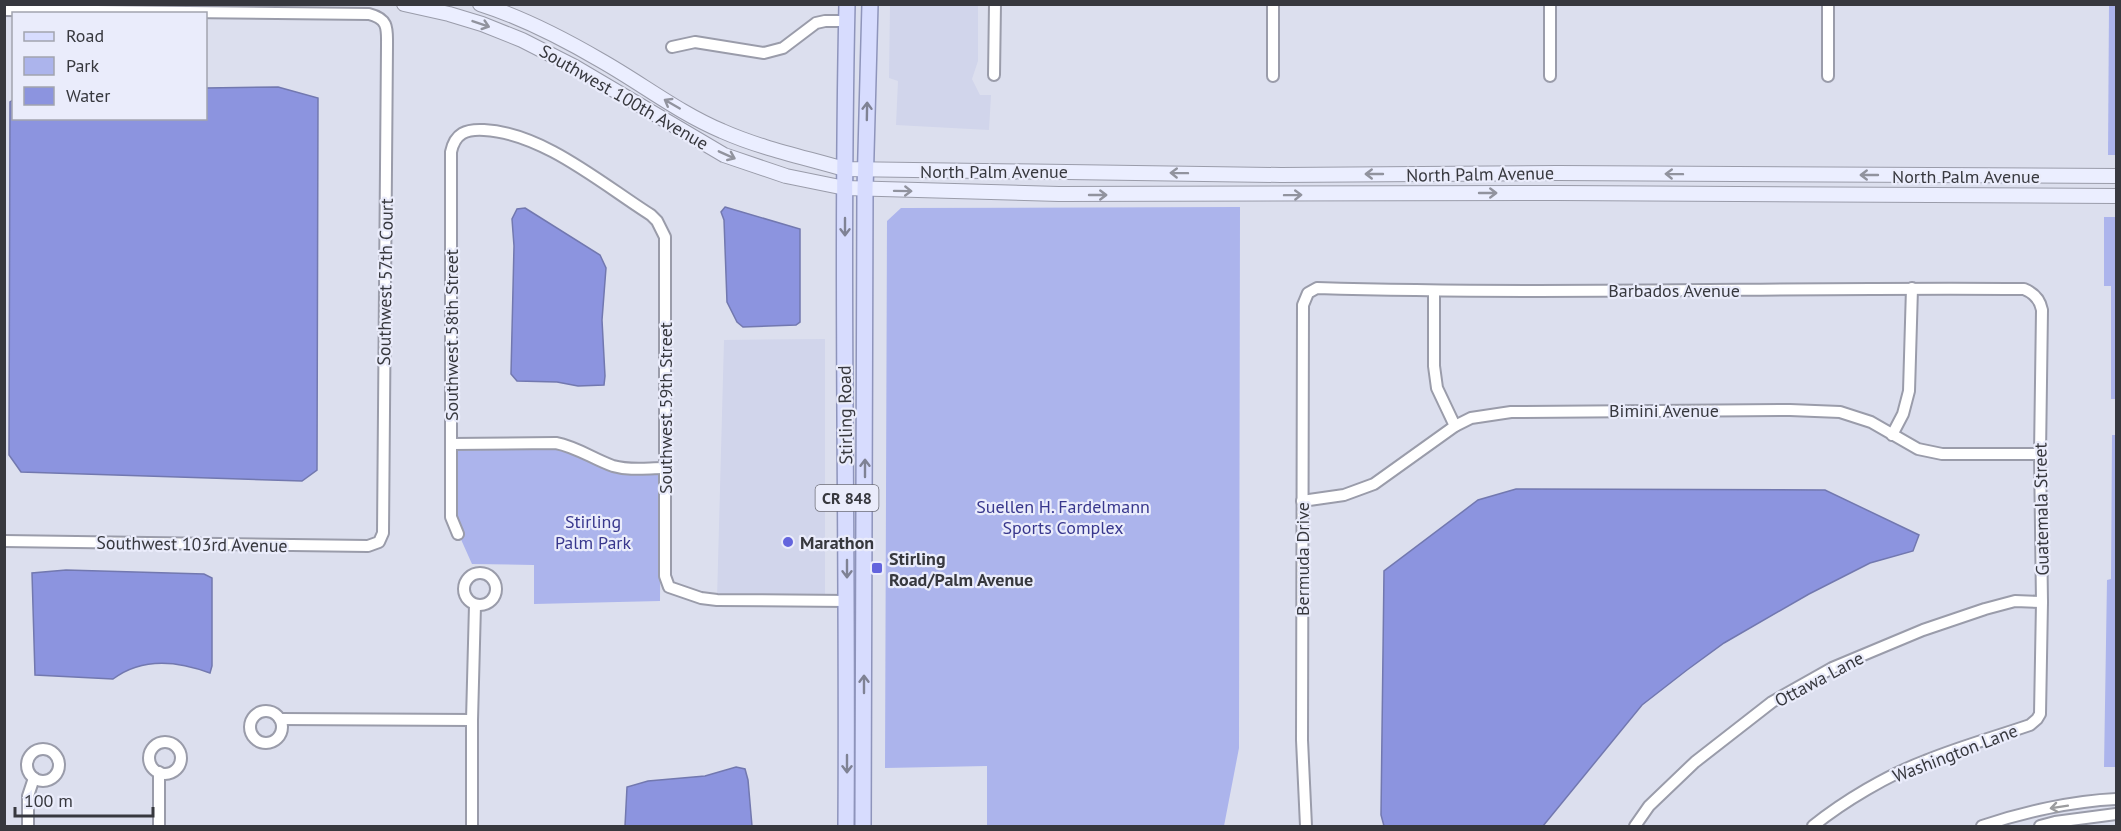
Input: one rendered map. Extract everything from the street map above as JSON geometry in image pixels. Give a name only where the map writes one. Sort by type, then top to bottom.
[{"type":"main road","name":"Southwest 100th Avenue","points":[[404,4],[460,17],[522,40],[575,67],[724,155],[786,176],[844,188]]},
{"type":"main road","name":"Southwest 100th Avenue","points":[[480,4],[516,18],[599,59],[722,132],[801,158],[844,169]]},
{"type":"main road","name":"Stirling Road","points":[[846,826],[848,601],[844,169],[847,4]]},
{"type":"main road","name":"Stirling Road","points":[[863,826],[865,190],[870,4]]},
{"type":"main road","name":"North Palm Avenue","points":[[844,169],[1281,175],[1557,173],[2116,177]]},
{"type":"main road","points":[[1457,174],[1457,193]]},
{"type":"main road","name":"North Palm Avenue","points":[[844,188],[1168,195],[1457,193],[2116,196]]},
{"type":"street","points":[[994,75],[995,4]]},
{"type":"street","points":[[1273,4],[1273,76]]},
{"type":"street","points":[[1550,4],[1551,76]]},
{"type":"street","points":[[1828,4],[1828,76]]},
{"type":"street","name":"Southwest 57th Court","points":[[4,10],[186,12]]},
{"type":"street","name":"Southwest 57th Court","points":[[207,12],[369,14],[379,16],[387,28],[382,533],[379,542]]},
{"type":"street","points":[[672,47],[695,42],[765,53],[783,48],[816,23],[846,21]]},
{"type":"street","name":"Southwest 58th Street","points":[[458,534],[451,517],[451,152],[457,136],[464,132],[483,130],[513,134],[530,140],[561,157],[651,215],[662,229]]},
{"type":"street","name":"Southwest 59th Street","points":[[662,229],[666,249],[665,576],[669,587],[701,598],[717,600],[848,601]]},
{"type":"street","name":"Barbados Avenue","points":[[1308,293],[1317,288],[1434,292],[1912,288],[2024,289],[2038,298]]},
{"type":"street","points":[[1892,435],[1903,414],[1909,391],[1912,288]]},
{"type":"street","points":[[1434,292],[1434,366],[1437,388],[1455,426]]},
{"type":"street","name":"Bermuda Drive","points":[[1306,826],[1302,740],[1302,501],[1303,305],[1308,293]]},
{"type":"street","name":"Guatemala Street","points":[[2037,720],[2041,708],[2043,602],[2040,454],[2042,310],[2038,298]]},
{"type":"street","name":"Bimini Avenue","points":[[1302,501],[1344,495],[1374,484],[1455,426],[1471,418],[1511,412],[1790,410],[1840,412],[1871,422],[1918,449],[1942,454],[2040,454]]},
{"type":"street","points":[[451,444],[556,443],[573,446],[613,466],[628,469],[664,468]]},
{"type":"street","name":"Southwest 103rd Avenue","points":[[4,542],[368,546],[379,542]]},
{"type":"street","name":"Ottawa Lane","points":[[1635,826],[1649,806],[1695,762],[1772,702],[1832,668],[1923,630],[1985,609],[2014,601],[2043,602]]},
{"type":"street","points":[[472,826],[475,605]]},
{"type":"street","points":[[280,718],[472,720]]},
{"type":"street","name":"Washington Lane","points":[[1813,826],[1892,775],[1926,760],[2030,725],[2037,720]]},
{"type":"street","points":[[159,772],[159,826]]},
{"type":"street","points":[[28,826],[28,796],[34,778]]},
{"type":"street","points":[[1982,826],[2007,822],[2053,808],[2116,799]]},
{"type":"street","points":[[2040,826],[2116,814]]},
{"type":"shaded area","points":[[890,5],[978,5],[978,61],[972,79],[980,95],[991,95],[989,130],[896,125],[898,81],[889,78]]},
{"type":"shaded area","points":[[825,339],[825,601],[717,600],[724,340]]},
{"type":"green space","points":[[2109,5],[2116,5],[2116,155],[2108,155]]},
{"type":"green space","name":"Suellen H. Fardelmann Sports Complex","points":[[1240,207],[1239,748],[1224,826],[987,826],[987,766],[885,768],[887,221],[901,208]]},
{"type":"green space","points":[[2104,217],[2116,217],[2116,399],[2111,399],[2111,286],[2104,286]]},
{"type":"green space","points":[[2112,435],[2116,435],[2116,767],[2104,767],[2107,580],[2111,579]]},
{"type":"green space","name":"Stirling Palm Park","points":[[451,444],[564,444],[613,466],[661,468],[660,601],[534,604],[534,565],[472,564],[451,517]]},
{"type":"water","points":[[278,87],[318,98],[317,470],[302,481],[21,472],[9,455],[10,102],[12,101],[12,120],[207,120],[207,88]]},
{"type":"water","points":[[725,207],[800,229],[800,322],[796,325],[743,327],[737,322],[727,302],[724,220],[721,212]]},
{"type":"water","points":[[525,208],[600,255],[606,268],[602,320],[604,385],[578,386],[557,382],[517,381],[511,374],[514,246],[512,219],[517,209]]},
{"type":"water","points":[[1516,489],[1825,490],[1919,535],[1913,551],[1870,563],[1809,594],[1724,643],[1687,670],[1642,705],[1543,826],[1384,826],[1381,815],[1384,571],[1478,500]]},
{"type":"water","points":[[66,570],[204,574],[212,578],[212,666],[210,673],[185,666],[160,663],[136,667],[113,679],[35,675],[32,573]]},
{"type":"water","points":[[736,767],[745,769],[748,780],[752,826],[625,826],[627,787],[648,781],[705,776]]},
{"type":"place","name":"Marathon","points":[[788,542]]},
{"type":"place","name":"Stirling Road/Palm Avenue","points":[[877,568]]}]
